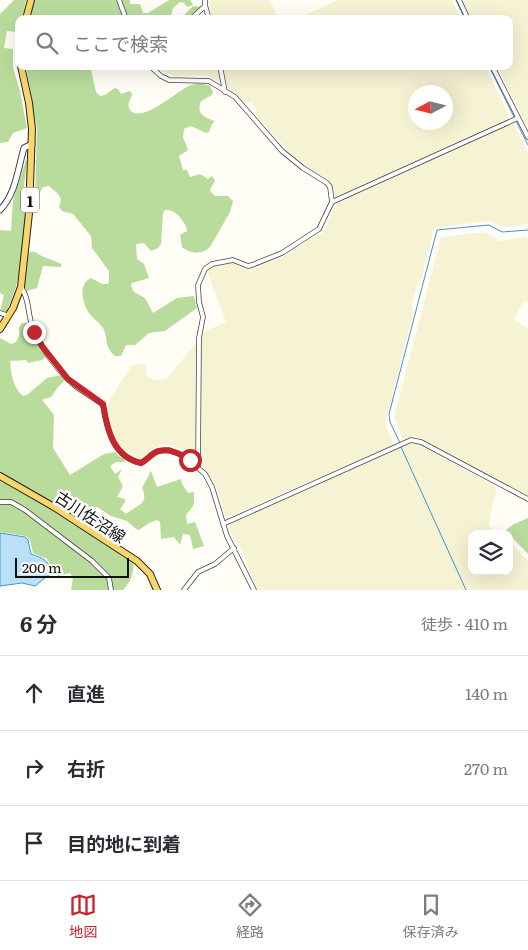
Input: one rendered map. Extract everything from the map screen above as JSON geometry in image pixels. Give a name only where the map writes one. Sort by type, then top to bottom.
[{"type":"main road","points":[[27,15],[31,0]]},
{"type":"main road","name":"1","points":[[0,329],[9,316],[21,287],[29,213],[32,144],[30,113],[22,70]]},
{"type":"main road","name":"古川佐沼線","points":[[0,476],[54,507],[137,562],[150,574],[156,590]]},
{"type":"street","points":[[119,0],[125,15]]},
{"type":"street","points":[[206,0],[205,6],[208,15]]},
{"type":"street","points":[[459,0],[466,15]]},
{"type":"street","points":[[195,15],[205,6]]},
{"type":"street","points":[[154,70],[169,80],[209,81],[238,99],[288,156],[308,172],[327,183],[331,190],[332,202],[319,229],[282,253],[248,266],[233,260],[212,264],[203,272],[198,285],[199,302],[203,317],[199,338],[198,467]]},
{"type":"street","points":[[221,70],[225,92]]},
{"type":"street","points":[[494,70],[516,118],[528,137]]},
{"type":"street","points":[[332,202],[516,118]]},
{"type":"street","points":[[0,210],[9,199],[24,148],[32,144]]},
{"type":"street","points":[[21,287],[28,300],[30,320],[37,338],[68,379],[103,404],[112,439],[118,451],[141,463],[158,451],[169,450],[184,456],[198,467],[210,482],[227,536],[254,590]]},
{"type":"street","points":[[0,313],[9,316]]},
{"type":"street","points":[[223,524],[411,440],[421,442],[528,499]]},
{"type":"street","points":[[0,502],[11,502],[25,510],[92,561],[109,578],[111,590]]},
{"type":"street","points":[[184,590],[198,572],[215,564],[234,548]]},
{"type":"shaded area","points":[[209,0],[270,0],[276,15],[211,15]]},
{"type":"shaded area","points":[[338,0],[452,0],[459,15],[305,15]]},
{"type":"shaded area","points":[[463,0],[528,0],[528,128],[499,70],[513,70],[513,15],[470,15]]},
{"type":"shaded area","points":[[162,70],[219,70],[222,83],[207,75],[175,76],[165,73]]},
{"type":"shaded area","points":[[224,70],[487,70],[510,118],[335,198],[333,185],[329,180],[308,168],[294,157],[254,113],[257,110],[252,102],[247,104],[236,93],[233,94],[228,89]]},
{"type":"shaded area","points":[[513,123],[528,153],[528,224],[504,227],[489,221],[434,228],[421,281],[418,281],[412,304],[413,314],[385,424],[394,445],[226,518],[216,485],[201,464],[201,337],[204,332],[226,322],[207,271],[209,268],[234,262],[245,269],[252,269],[287,255],[324,232],[335,205]]},
{"type":"shaded area","points":[[485,232],[500,241],[524,237],[528,239],[528,303],[524,301],[514,320],[528,328],[528,496],[416,436],[403,440],[394,417],[441,237]]},
{"type":"shaded area","points":[[196,343],[196,458],[183,449],[172,446],[161,445],[154,448],[143,458],[138,458],[120,448],[107,408],[108,402],[132,365],[146,364],[147,375],[153,379],[167,378]]},
{"type":"shaded area","points":[[416,443],[497,487],[489,523],[491,530],[468,530],[468,575],[513,575],[513,545],[528,561],[528,590],[257,590],[242,551],[228,525],[404,445]]},
{"type":"green space","points":[[14,0],[26,0],[23,15],[15,15],[15,32],[7,31],[4,48],[13,49],[13,68],[20,91],[27,128],[13,133],[8,142],[0,143],[0,14]]},
{"type":"green space","points":[[33,0],[116,0],[122,15],[29,15]]},
{"type":"green space","points":[[121,0],[130,0],[130,4],[140,4],[143,13],[148,13],[169,0],[190,0],[193,5],[187,7],[184,3],[180,2],[173,8],[171,15],[127,15]]},
{"type":"green space","points":[[193,6],[202,7],[193,15],[184,15]]},
{"type":"green space","points":[[27,70],[91,70],[96,92],[100,96],[115,88],[121,94],[129,91],[132,93],[129,108],[134,113],[148,111],[193,85],[210,86],[213,92],[212,95],[201,101],[200,112],[215,121],[209,132],[206,133],[191,126],[184,129],[183,137],[188,150],[179,156],[183,170],[187,170],[190,177],[200,174],[208,179],[212,176],[215,181],[210,189],[211,192],[215,196],[228,196],[233,201],[230,212],[210,247],[207,250],[196,253],[182,247],[180,235],[187,231],[187,228],[181,218],[172,211],[165,210],[163,213],[161,244],[158,248],[151,251],[144,243],[136,244],[137,259],[144,264],[149,278],[132,283],[131,286],[134,292],[145,298],[153,313],[177,298],[194,296],[197,308],[165,331],[149,333],[135,345],[126,345],[121,356],[115,356],[111,352],[103,328],[89,313],[83,300],[84,285],[91,278],[102,284],[109,282],[109,271],[92,248],[91,236],[73,214],[62,211],[59,207],[61,199],[49,186],[43,187],[35,201],[37,129]]},
{"type":"green space","points":[[26,160],[23,194],[26,212],[19,273],[6,313],[0,311],[4,295],[0,293],[0,230],[11,231],[13,200]]},
{"type":"green space","points":[[29,252],[35,252],[58,262],[61,264],[61,267],[43,266],[37,288],[27,291],[24,286]]},
{"type":"green space","points":[[22,323],[28,323],[34,337],[47,356],[42,360],[28,363],[26,360],[10,361],[13,380],[23,396],[27,395],[47,378],[61,375],[65,380],[51,397],[43,401],[54,415],[53,448],[70,475],[104,454],[115,452],[125,459],[124,462],[116,462],[110,466],[115,474],[122,469],[118,477],[123,486],[117,497],[125,499],[120,509],[126,514],[143,501],[144,494],[142,488],[151,471],[157,487],[181,479],[188,493],[194,492],[193,505],[186,515],[187,524],[195,522],[204,546],[193,549],[190,535],[183,534],[180,545],[174,537],[161,539],[160,522],[157,520],[139,530],[127,521],[111,516],[97,507],[92,507],[86,510],[77,525],[134,563],[132,574],[130,581],[123,590],[71,590],[73,578],[70,573],[58,576],[54,565],[50,564],[47,559],[33,553],[30,540],[26,536],[0,532],[0,338],[11,344],[16,342],[19,336],[19,327]]},
{"type":"green space","points":[[528,518],[528,554],[513,538],[513,530],[506,530]]},
{"type":"water","points":[[0,533],[25,537],[28,540],[31,554],[48,563],[50,574],[35,586],[22,583],[0,586]]},
{"type":"waterway","points":[[456,0],[463,15]]},
{"type":"waterway","points":[[491,70],[514,117]]},
{"type":"waterway","points":[[516,121],[528,145]]},
{"type":"waterway","points":[[400,443],[390,422],[389,414],[437,230],[489,225],[502,232],[528,230]]},
{"type":"waterway","points":[[401,447],[466,590]]},
{"type":"route","points":[[34,332],[42,346],[68,379],[75,386],[103,404],[112,439],[116,448],[121,453],[141,463],[161,450],[169,450],[190,460]]}]
